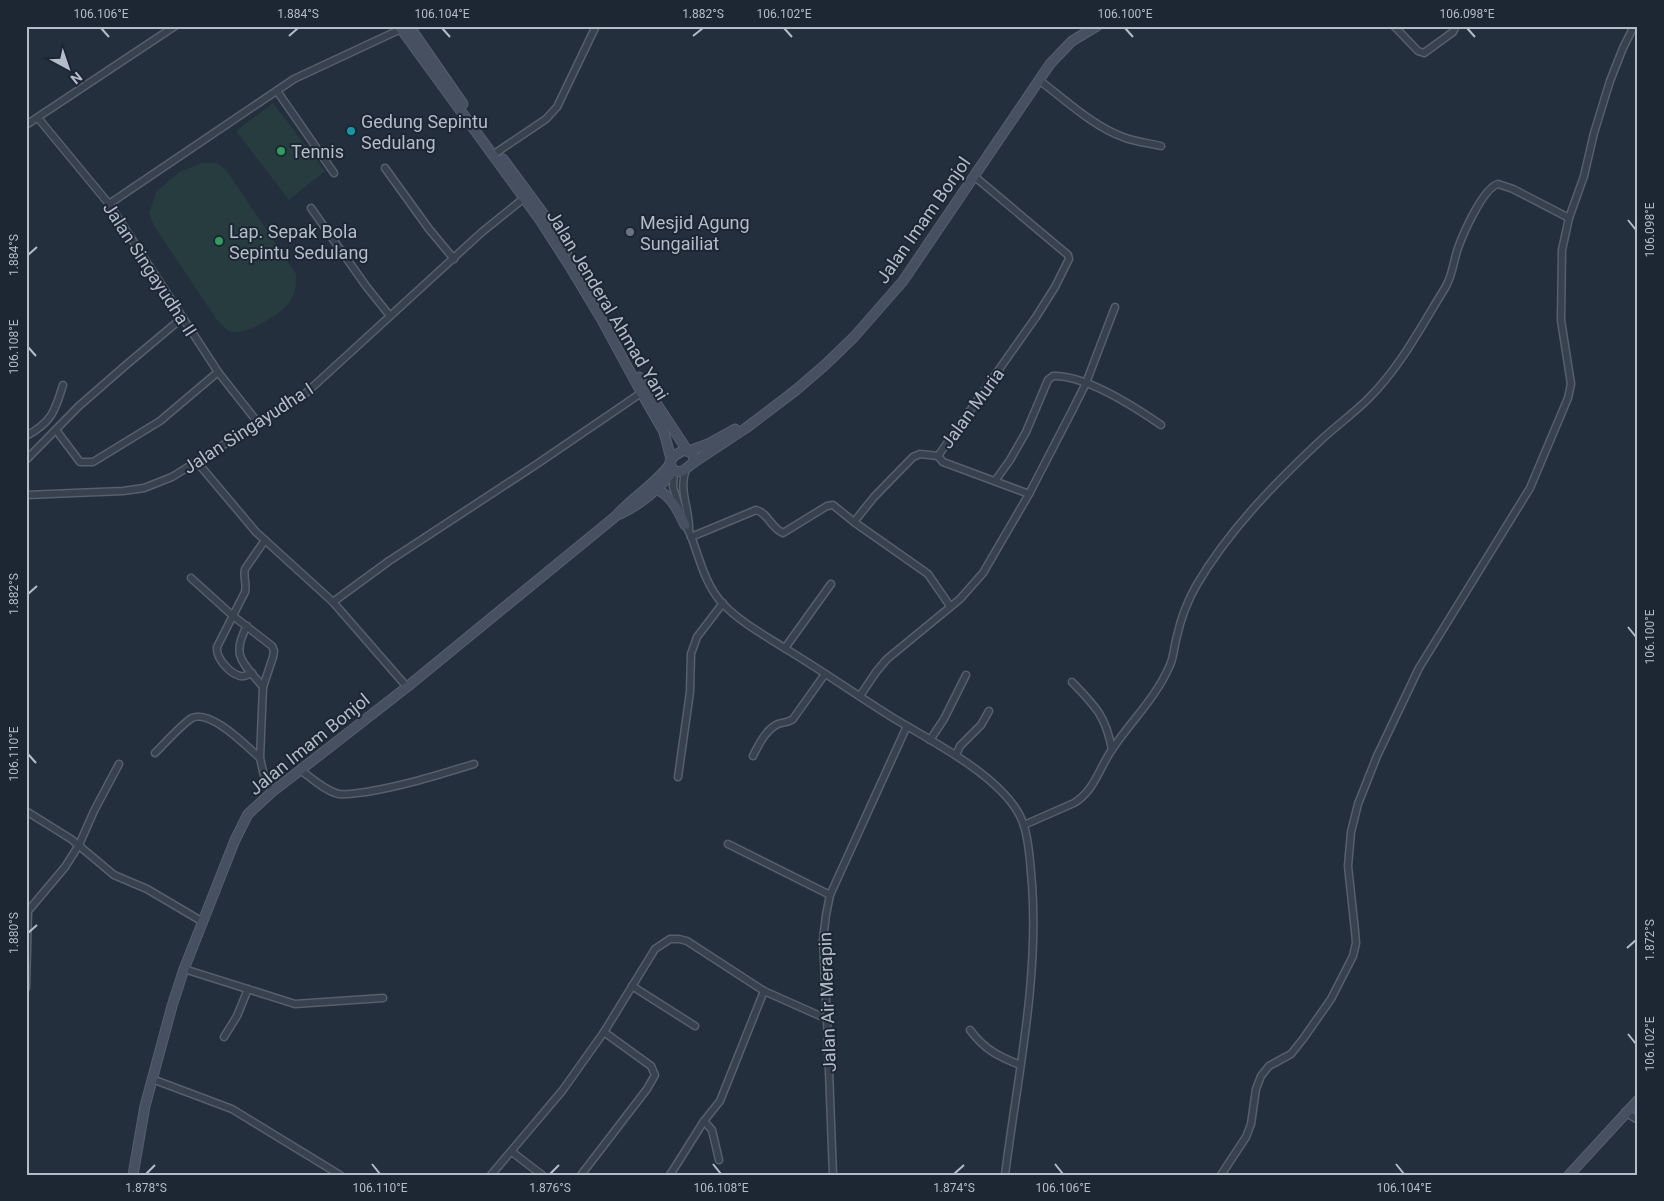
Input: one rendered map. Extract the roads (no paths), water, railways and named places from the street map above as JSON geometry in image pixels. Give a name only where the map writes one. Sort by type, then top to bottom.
[{"type":"main road","name":"Jalan Imam Bonjol","points":[[693,463],[758,419],[796,390],[854,337],[903,281],[1039,80],[1081,30],[1097,26]]},
{"type":"main road","name":"Jalan Jenderal Ahmad Yani","points":[[403,27],[441,74],[548,220],[608,319],[664,432],[672,466]]},
{"type":"main road","name":"Jalan Jenderal Ahmad Yani","points":[[403,27],[523,199],[540,220],[644,391],[688,450]]},
{"type":"main road","name":"Jalan Imam Bonjol","points":[[688,450],[708,444],[758,419]]},
{"type":"main road","points":[[688,450],[693,455],[693,463],[686,469],[678,472],[672,466],[681,451],[688,450]]},
{"type":"main road","name":"Jalan Imam Bonjol","points":[[616,516],[630,509],[656,489],[672,466]]},
{"type":"main road","name":"Jalan Imam Bonjol","points":[[132,1175],[152,1079],[184,969],[248,814],[272,792],[407,687],[616,516],[626,505],[672,466]]},
{"type":"main road","points":[[656,489],[670,498],[689,531]]},
{"type":"main road","points":[[1569,1175],[1638,1100]]},
{"type":"street","points":[[26,126],[175,26]]},
{"type":"street","points":[[497,152],[546,119],[557,106],[596,26]]},
{"type":"street","points":[[1394,26],[1418,52],[1424,53],[1453,32],[1456,26]]},
{"type":"street","points":[[1221,1175],[1246,1137],[1251,1124],[1256,1089],[1261,1076],[1269,1066],[1291,1054],[1303,1039],[1331,999],[1353,956],[1356,943],[1348,866],[1351,832],[1358,804],[1377,756],[1419,668],[1530,488],[1568,398],[1571,384],[1561,320],[1562,250],[1569,218],[1584,176],[1610,81],[1634,26]]},
{"type":"street","points":[[109,204],[294,79],[403,27]]},
{"type":"street","points":[[1039,80],[1086,116],[1114,133],[1132,140],[1161,146]]},
{"type":"street","points":[[277,91],[334,173]]},
{"type":"street","name":"Jalan Singayudha II","points":[[38,118],[109,204],[218,372],[259,424]]},
{"type":"street","points":[[385,168],[429,229],[454,259]]},
{"type":"street","name":"Jalan Muria","points":[[974,176],[1068,255],[1069,259],[1055,287],[1036,317],[938,456],[944,462],[1029,494]]},
{"type":"street","points":[[1024,824],[1074,803],[1086,795],[1112,750],[1164,677],[1174,652],[1176,637],[1187,603],[1205,572],[1228,540],[1274,486],[1369,398],[1392,372],[1420,332],[1453,274],[1459,245],[1466,229],[1489,190],[1495,185],[1502,185],[1569,218]]},
{"type":"street","name":"Jalan Singayudha I","points":[[26,496],[85,494],[144,488],[172,477],[306,393],[499,217],[523,199]]},
{"type":"street","points":[[311,208],[366,286],[390,316]]},
{"type":"street","points":[[860,696],[886,659],[926,628],[970,589],[983,574],[1029,494],[1086,383],[1115,307]]},
{"type":"street","points":[[26,460],[79,406],[182,318]]},
{"type":"street","points":[[56,430],[80,462],[93,462],[160,421],[218,372]]},
{"type":"street","points":[[995,481],[1026,432],[1048,380],[1055,375],[1086,383],[1125,402],[1161,425]]},
{"type":"street","points":[[26,436],[38,429],[53,415],[63,384]]},
{"type":"street","points":[[333,602],[389,561],[644,391]]},
{"type":"street","points":[[854,522],[874,497],[913,457],[920,454],[938,456]]},
{"type":"street","points":[[197,462],[264,540],[333,602],[407,687]]},
{"type":"street","points":[[672,466],[673,487],[706,578],[723,603],[744,622],[956,756],[982,775],[1011,802],[1024,824],[1030,857],[1034,919],[1030,992],[1005,1175]]},
{"type":"street","points":[[686,469],[682,479],[682,492],[690,523],[689,531]]},
{"type":"street","points":[[689,531],[756,510],[763,513],[777,530],[783,533],[827,506],[833,506],[928,574],[950,606]]},
{"type":"street","points":[[252,674],[240,676],[226,667],[218,656],[217,647],[245,592],[245,569],[264,540]]},
{"type":"street","points":[[191,578],[234,616],[270,643],[274,651],[262,687],[260,758],[264,776],[272,792]]},
{"type":"street","points":[[785,648],[830,584]]},
{"type":"street","points":[[678,777],[690,692],[691,654],[696,637],[723,603]]},
{"type":"street","points":[[247,626],[239,646],[239,655],[262,687]]},
{"type":"street","points":[[752,756],[774,726],[793,720],[826,674]]},
{"type":"street","points":[[930,740],[944,718],[966,675]]},
{"type":"street","points":[[1072,682],[1102,716],[1112,750]]},
{"type":"street","points":[[956,756],[960,746],[981,725],[989,711]]},
{"type":"street","points":[[156,753],[191,719],[200,717],[215,721],[260,758]]},
{"type":"street","name":"Jalan Air Merapin","points":[[833,1175],[823,940],[826,915],[830,895],[907,726]]},
{"type":"street","points":[[26,988],[28,911],[79,845],[94,811],[119,764]]},
{"type":"street","points":[[300,770],[334,792],[350,794],[380,790],[474,764]]},
{"type":"street","points":[[26,811],[48,823],[79,845],[114,875],[147,889],[203,922]]},
{"type":"street","points":[[728,844],[830,895]]},
{"type":"street","points":[[491,1175],[562,1091],[604,1032],[655,949],[670,939],[679,938],[698,947],[764,991],[827,1019]]},
{"type":"street","points":[[184,969],[295,1004],[383,998]]},
{"type":"street","points":[[632,986],[695,1026]]},
{"type":"street","points":[[224,1037],[237,1016],[248,989]]},
{"type":"street","points":[[670,1175],[704,1121],[720,1101],[764,991]]},
{"type":"street","points":[[970,1030],[985,1048],[1003,1058],[1020,1064]]},
{"type":"street","points":[[581,1175],[647,1089],[655,1075],[651,1066],[604,1032]]},
{"type":"street","points":[[152,1079],[232,1109],[340,1175]]},
{"type":"street","points":[[1626,1112],[1638,1120]]},
{"type":"street","points":[[704,1121],[712,1130],[719,1160]]},
{"type":"street","points":[[512,1152],[542,1175]]},
{"type":"place","name":"Gedung Sepintu Sedulang","points":[[351,131]]},
{"type":"place","name":"Tennis","points":[[281,151]]},
{"type":"place","name":"Mesjid Agung Sungailiat","points":[[630,232]]},
{"type":"place","name":"Lap. Sepak Bola Sepintu Sedulang","points":[[219,241]]}]
